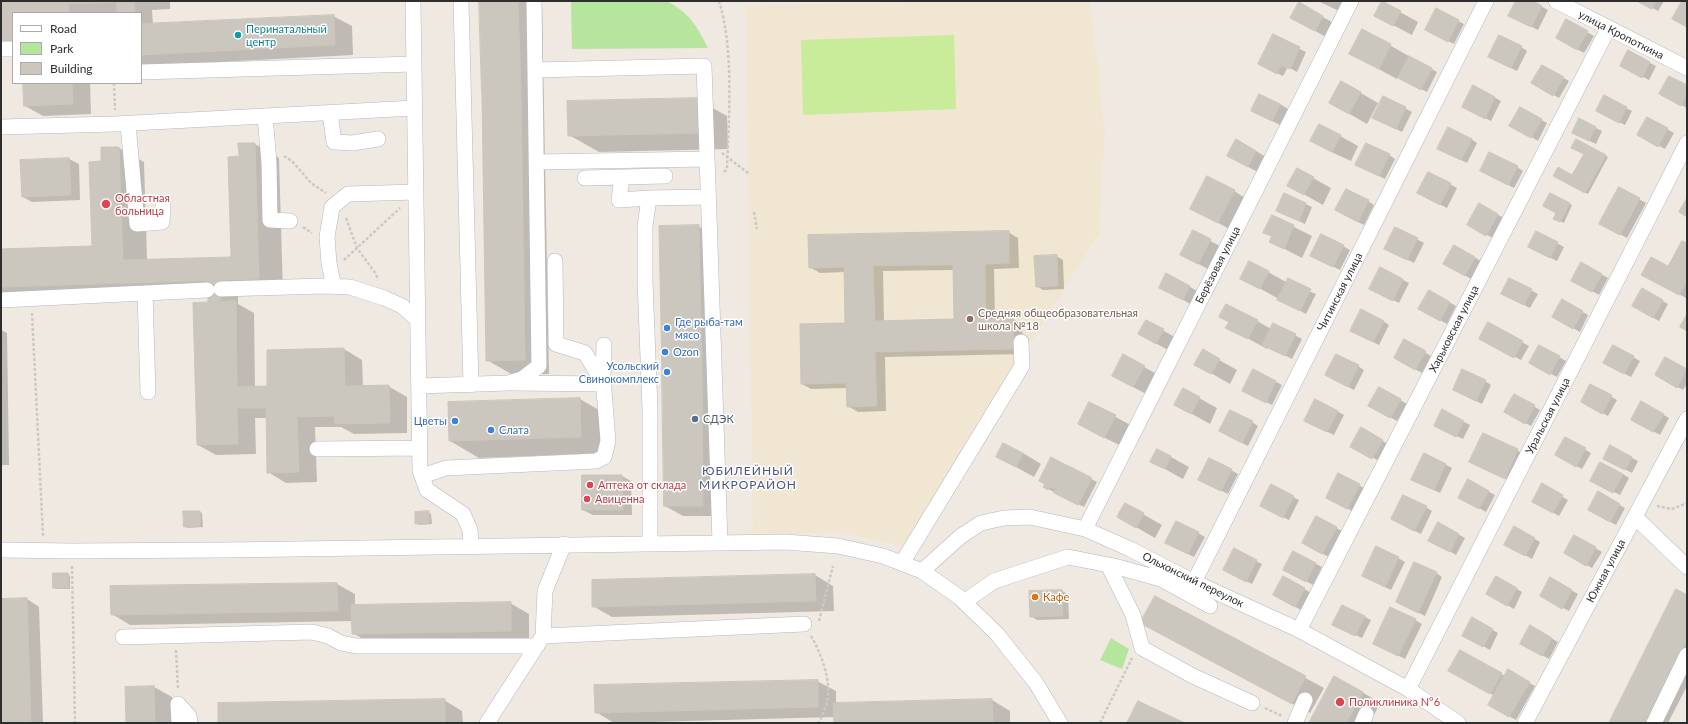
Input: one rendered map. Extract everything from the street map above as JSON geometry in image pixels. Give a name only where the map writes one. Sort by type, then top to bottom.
[{"type":"street","points":[[413,1],[420,471],[427,490],[463,514],[470,530],[471,546]]},
{"type":"street","points":[[461,1],[471,385]]},
{"type":"street","points":[[534,1],[539,366]]},
{"type":"street","name":"Берёзовая улица","points":[[1085,529],[1351,1]]},
{"type":"street","name":"Читинская улица","points":[[1194,582],[1486,1]]},
{"type":"street","name":"улица Кропоткина","points":[[1556,1],[1608,29],[1687,68]]},
{"type":"street","name":"Харьковская улица","points":[[1299,630],[1608,29]]},
{"type":"street","points":[[1,49],[12,49]]},
{"type":"street","points":[[142,72],[414,64]]},
{"type":"street","points":[[535,70],[704,66],[720,542]]},
{"type":"street","points":[[1,127],[122,124],[415,108]]},
{"type":"street","points":[[330,113],[334,142],[352,143],[378,139]]},
{"type":"street","points":[[265,116],[269,164],[270,220],[290,221]]},
{"type":"street","points":[[122,124],[137,224],[162,222],[163,205]]},
{"type":"street","name":"Уральская улица","points":[[1408,689],[1687,143]]},
{"type":"street","points":[[536,162],[707,159]]},
{"type":"street","points":[[585,178],[664,176]]},
{"type":"street","points":[[622,177],[619,200],[708,197]]},
{"type":"street","points":[[333,279],[327,237],[332,207],[348,194],[416,192]]},
{"type":"street","points":[[650,198],[645,234],[650,409],[650,543]]},
{"type":"street","points":[[508,383],[522,379],[539,366],[556,344],[555,262]]},
{"type":"street","points":[[1,300],[214,290],[333,279],[350,288],[384,298],[402,306],[417,318]]},
{"type":"street","points":[[145,293],[148,392]]},
{"type":"street","points":[[902,563],[1022,366],[1022,342]]},
{"type":"street","points":[[556,344],[584,353],[604,384]]},
{"type":"street","points":[[422,476],[446,468],[596,461],[604,457],[608,441],[604,384],[604,345]]},
{"type":"street","points":[[419,386],[508,383],[604,384]]},
{"type":"street","name":"Южная улица","points":[[1525,723],[1687,419]]},
{"type":"street","points":[[317,449],[420,448]]},
{"type":"street","name":"Ольхонский переулок","points":[[922,571],[961,536],[981,523],[1004,518],[1030,517],[1085,529],[1130,549],[1194,582],[1299,630],[1408,689],[1458,723]]},
{"type":"street","points":[[1635,517],[1687,567]]},
{"type":"street","points":[[1,550],[242,550],[720,542],[785,542],[838,546],[883,556],[922,571],[964,602],[997,634],[1036,683],[1060,723]]},
{"type":"street","points":[[487,723],[540,641],[545,591],[564,544]]},
{"type":"street","points":[[964,602],[994,581],[1068,557],[1108,565],[1161,579],[1210,606]]},
{"type":"street","points":[[1108,565],[1133,615],[1142,648],[1193,676],[1252,702]]},
{"type":"street","points":[[123,637],[312,632],[328,636],[341,643],[356,646],[540,641],[804,624]]},
{"type":"street","points":[[1654,723],[1687,655]]},
{"type":"street","points":[[1295,722],[1305,700]]},
{"type":"street","points":[[178,704],[179,723]]},
{"type":"street","points":[[178,704],[190,716],[190,723]]},
{"type":"path","points":[[708,197],[727,168],[728,68],[725,19],[719,1]]},
{"type":"path","points":[[114,84],[122,124]]},
{"type":"path","points":[[706,143],[727,156],[748,173]]},
{"type":"path","points":[[333,279],[416,192]]},
{"type":"path","points":[[754,212],[757,229]]},
{"type":"path","points":[[290,221],[318,236],[328,246]]},
{"type":"path","points":[[32,299],[43,550]]},
{"type":"path","points":[[1642,503],[1672,509],[1687,503]]},
{"type":"path","points":[[71,551],[75,723]]},
{"type":"path","points":[[820,723],[827,701],[826,676],[818,649],[804,624],[820,621],[833,566]]},
{"type":"path","points":[[175,636],[178,704]]},
{"type":"path","points":[[1100,723],[1140,641]]},
{"type":"path","points":[[1364,719],[1408,689]]},
{"type":"path","points":[[1252,702],[1295,722]]},
{"type":"shaded area","points":[[951,1],[1090,1],[1105,132],[1099,233],[905,547],[840,532],[753,535],[746,6]]},
{"type":"green space","points":[[571,1],[666,1],[681,10],[692,20],[708,48],[572,49]]},
{"type":"green space","points":[[954,35],[956,109],[803,115],[801,40]]},
{"type":"green space","points":[[1111,638],[1129,649],[1122,669],[1100,660]]},
{"type":"building","points":[[1,1],[134,1],[135,12],[117,12],[117,2],[68,4],[69,12],[12,12],[12,41],[1,41]]},
{"type":"building","points":[[479,1],[518,1],[521,91],[482,92]]},
{"type":"building","points":[[1382,1],[1401,11],[1393,26],[1374,16]]},
{"type":"building","points":[[1516,1],[1533,1],[1542,6],[1531,27],[1508,16]]},
{"type":"building","points":[[1637,1],[1656,1],[1652,9]]},
{"type":"building","points":[[1682,1],[1687,1],[1687,27],[1672,19]]},
{"type":"building","points":[[1299,2],[1323,16],[1315,31],[1290,18]]},
{"type":"building","points":[[1436,8],[1459,20],[1448,42],[1425,30]]},
{"type":"building","name":"Перинатальный центр","points":[[334,15],[335,45],[142,55],[142,24]]},
{"type":"building","points":[[1566,19],[1588,31],[1577,50],[1556,38]]},
{"type":"building","points":[[1362,29],[1391,44],[1379,69],[1349,54]]},
{"type":"building","points":[[1273,34],[1300,47],[1290,69],[1281,65],[1277,74],[1258,64]]},
{"type":"building","points":[[1499,35],[1522,46],[1511,68],[1488,57]]},
{"type":"building","points":[[1628,50],[1650,62],[1642,78],[1620,66]]},
{"type":"building","points":[[1409,56],[1432,68],[1421,90],[1398,78]]},
{"type":"building","points":[[1542,65],[1564,77],[1553,96],[1531,83]]},
{"type":"building","points":[[1669,76],[1687,85],[1687,94],[1681,106],[1659,94]]},
{"type":"building","points":[[1341,81],[1361,92],[1349,114],[1329,103]]},
{"type":"building","points":[[23,84],[72,84],[73,104],[24,106]]},
{"type":"building","points":[[1473,85],[1495,97],[1485,119],[1462,107]]},
{"type":"building","points":[[521,91],[523,227],[484,228],[482,92]]},
{"type":"building","points":[[1259,94],[1280,104],[1272,121],[1251,111]]},
{"type":"building","points":[[1604,95],[1627,107],[1619,123],[1596,111]]},
{"type":"building","points":[[1383,96],[1406,107],[1396,129],[1372,118]]},
{"type":"building","points":[[698,98],[698,133],[568,136],[567,101]]},
{"type":"building","points":[[1520,107],[1542,119],[1531,138],[1509,126]]},
{"type":"building","points":[[1647,117],[1668,128],[1658,147],[1637,135]]},
{"type":"building","points":[[1579,118],[1596,127],[1589,141],[1572,133]]},
{"type":"building","points":[[1319,124],[1341,135],[1332,152],[1310,141]]},
{"type":"building","points":[[1448,127],[1472,139],[1461,160],[1437,149]]},
{"type":"building","points":[[1236,139],[1256,151],[1248,167],[1227,156]]},
{"type":"building","points":[[1576,139],[1606,155],[1585,193],[1553,176],[1558,167],[1572,175],[1584,154],[1571,148]]},
{"type":"building","name":"Областная больница","points":[[238,143],[255,143],[259,279],[1,287],[1,249],[92,246],[89,162],[101,161],[101,147],[119,147],[123,260],[231,257],[228,157],[239,156]]},
{"type":"building","points":[[1366,143],[1390,154],[1379,176],[1355,165]]},
{"type":"building","points":[[1489,152],[1518,166],[1508,185],[1480,171]]},
{"type":"building","points":[[69,158],[71,195],[22,197],[20,160]]},
{"type":"building","points":[[1297,168],[1314,177],[1304,195],[1287,186]]},
{"type":"building","points":[[1428,172],[1451,183],[1440,205],[1417,193]]},
{"type":"building","points":[[1207,176],[1235,190],[1218,223],[1190,209]]},
{"type":"building","points":[[1619,187],[1640,198],[1630,217],[1609,205]]},
{"type":"building","points":[[1346,189],[1369,200],[1358,222],[1335,210]]},
{"type":"building","points":[[1284,193],[1306,203],[1299,221],[1276,211]]},
{"type":"building","points":[[1550,193],[1570,203],[1560,222],[1553,219],[1556,213],[1543,206]]},
{"type":"building","points":[[1687,198],[1687,217],[1679,212]]},
{"type":"building","points":[[1479,203],[1498,214],[1486,236],[1467,225]]},
{"type":"building","points":[[1609,205],[1630,217],[1620,235],[1599,224]]},
{"type":"building","points":[[1272,215],[1294,225],[1284,249],[1269,242],[1272,236],[1263,233]]},
{"type":"building","points":[[699,225],[702,375],[662,375],[659,226]]},
{"type":"building","points":[[523,227],[525,360],[486,361],[484,228]]},
{"type":"building","points":[[1395,227],[1418,238],[1407,260],[1384,249]]},
{"type":"building","points":[[1193,230],[1211,239],[1198,264],[1180,255]]},
{"type":"building","name":"Средняя общеобразовательная школа №18","points":[[1009,231],[1009,263],[985,264],[986,319],[1013,318],[1014,349],[875,352],[877,406],[847,407],[846,383],[801,384],[800,324],[845,323],[844,267],[809,268],[808,235]],"holes":[[[953,265],[954,319],[875,321],[873,266]]]},
{"type":"building","points":[[1536,231],[1558,242],[1550,258],[1528,247]]},
{"type":"building","points":[[1321,234],[1344,245],[1333,267],[1310,256]]},
{"type":"building","points":[[1682,241],[1687,243],[1687,281],[1679,295],[1641,275],[1651,257],[1668,266]]},
{"type":"building","points":[[1454,245],[1475,257],[1465,276],[1443,264]]},
{"type":"building","points":[[1057,255],[1058,286],[1036,287],[1034,256]]},
{"type":"building","points":[[1249,261],[1269,271],[1260,289],[1240,279]]},
{"type":"building","points":[[1581,262],[1602,274],[1592,292],[1571,281]]},
{"type":"building","points":[[1380,267],[1403,279],[1393,301],[1369,289]]},
{"type":"building","points":[[1166,273],[1190,286],[1183,300],[1159,288]]},
{"type":"building","points":[[1288,278],[1311,289],[1300,311],[1277,300]]},
{"type":"building","points":[[1509,278],[1532,289],[1524,305],[1501,294]]},
{"type":"building","points":[[220,281],[221,301],[208,302],[207,282]]},
{"type":"building","points":[[1642,288],[1663,300],[1653,318],[1632,306]]},
{"type":"building","points":[[1429,290],[1450,302],[1440,321],[1418,309]]},
{"type":"building","points":[[1562,299],[1583,311],[1573,329],[1552,317]]},
{"type":"building","points":[[236,301],[237,387],[267,386],[267,350],[344,348],[345,386],[389,385],[390,423],[335,424],[334,416],[297,417],[299,472],[267,473],[266,408],[237,408],[238,444],[197,445],[193,303]]},
{"type":"building","points":[[1226,304],[1258,320],[1248,339],[1225,328],[1229,322],[1219,317]]},
{"type":"building","points":[[1361,309],[1384,321],[1373,342],[1350,331]]},
{"type":"building","points":[[1687,314],[1687,331],[1680,327]]},
{"type":"building","points":[[1146,320],[1164,329],[1156,344],[1138,334]]},
{"type":"building","points":[[1488,322],[1523,341],[1514,358],[1479,339]]},
{"type":"building","points":[[1273,323],[1296,334],[1285,356],[1262,345]]},
{"type":"building","points":[[1404,339],[1426,351],[1415,370],[1394,358]]},
{"type":"building","points":[[1539,345],[1560,356],[1550,375],[1529,363]]},
{"type":"building","points":[[1613,345],[1634,356],[1624,374],[1603,363]]},
{"type":"building","points":[[1203,349],[1220,359],[1211,374],[1194,365]]},
{"type":"building","points":[[1123,354],[1145,366],[1133,387],[1112,376]]},
{"type":"building","points":[[1336,354],[1359,365],[1348,387],[1325,375]]},
{"type":"building","points":[[1665,357],[1687,369],[1677,388],[1655,375]]},
{"type":"building","points":[[1253,369],[1276,381],[1266,403],[1242,391]]},
{"type":"building","points":[[1462,369],[1486,380],[1476,401],[1453,390]]},
{"type":"building","points":[[662,375],[702,375],[703,506],[664,506]]},
{"type":"building","points":[[1590,384],[1612,395],[1602,414],[1581,402]]},
{"type":"building","points":[[1379,387],[1401,399],[1390,418],[1368,406]]},
{"type":"building","points":[[1183,388],[1200,397],[1191,414],[1174,405]]},
{"type":"building","points":[[1514,394],[1535,405],[1525,424],[1504,412]]},
{"type":"building","points":[[580,398],[581,437],[449,441],[448,402]]},
{"type":"building","points":[[1315,399],[1338,411],[1327,432],[1304,421]]},
{"type":"building","points":[[1641,401],[1664,414],[1653,432],[1631,420]]},
{"type":"building","points":[[1089,402],[1116,415],[1104,438],[1078,424]]},
{"type":"building","points":[[1442,409],[1464,421],[1456,437],[1434,426]]},
{"type":"building","points":[[1230,410],[1253,421],[1242,443],[1219,431]]},
{"type":"building","points":[[1361,427],[1383,440],[1372,459],[1350,447]]},
{"type":"building","points":[[1483,433],[1518,449],[1505,479],[1469,462]]},
{"type":"building","points":[[1565,437],[1586,448],[1576,467],[1555,455]]},
{"type":"building","points":[[1003,443],[1023,453],[1016,467],[996,457]]},
{"type":"building","points":[[1610,445],[1632,457],[1625,470],[1603,459]]},
{"type":"building","points":[[1157,449],[1171,456],[1165,469],[1150,462]]},
{"type":"building","points":[[1424,453],[1446,464],[1434,490],[1411,480]]},
{"type":"building","points":[[1051,457],[1068,466],[1056,489],[1050,487],[1048,490],[1043,487],[1045,484],[1039,481]]},
{"type":"building","points":[[1209,458],[1232,469],[1221,491],[1198,480]]},
{"type":"building","points":[[1600,462],[1623,474],[1613,493],[1590,481]]},
{"type":"building","points":[[1069,466],[1092,478],[1078,505],[1054,493]]},
{"type":"building","points":[[1338,473],[1360,484],[1347,509],[1326,498]]},
{"type":"building","points":[[582,475],[622,475],[623,510],[582,510]]},
{"type":"building","points":[[1468,479],[1489,491],[1479,509],[1458,498]]},
{"type":"building","points":[[1542,483],[1563,495],[1553,513],[1532,502]]},
{"type":"building","points":[[1271,484],[1294,496],[1283,518],[1260,506]]},
{"type":"building","points":[[1598,491],[1620,504],[1610,522],[1588,510]]},
{"type":"building","points":[[1403,495],[1427,506],[1414,531],[1391,519]]},
{"type":"building","points":[[1125,503],[1144,513],[1136,528],[1117,517]]},
{"type":"building","points":[[183,511],[200,511],[200,526],[184,527]]},
{"type":"building","points":[[429,511],[429,523],[415,524],[415,512]]},
{"type":"building","points":[[1316,516],[1337,527],[1322,554],[1302,543]]},
{"type":"building","points":[[1176,521],[1199,532],[1188,554],[1165,543]]},
{"type":"building","points":[[1438,522],[1459,534],[1450,552],[1428,541]]},
{"type":"building","points":[[1514,526],[1535,538],[1525,556],[1504,545]]},
{"type":"building","points":[[1574,535],[1596,547],[1586,566],[1564,553]]},
{"type":"building","points":[[1376,546],[1399,557],[1385,587],[1362,576]]},
{"type":"building","points":[[1234,548],[1257,560],[1246,582],[1223,570]]},
{"type":"building","points":[[1293,551],[1316,563],[1306,582],[1283,570]]},
{"type":"building","points":[[1414,562],[1437,572],[1418,613],[1396,602]]},
{"type":"building","points":[[53,573],[68,573],[68,588],[53,588]]},
{"type":"building","points":[[815,574],[816,601],[592,607],[592,580]]},
{"type":"building","points":[[1283,576],[1305,588],[1295,607],[1273,595]]},
{"type":"building","points":[[1496,576],[1517,588],[1507,606],[1486,594]]},
{"type":"building","points":[[1550,577],[1572,590],[1562,609],[1540,596]]},
{"type":"building","points":[[337,583],[338,611],[111,615],[110,586]]},
{"type":"building","points":[[1676,589],[1687,595],[1687,640],[1645,723],[1609,723]]},
{"type":"building","points":[[1062,590],[1063,616],[1030,617],[1029,591]]},
{"type":"building","points":[[1155,596],[1306,676],[1292,704],[1140,623]]},
{"type":"building","points":[[27,598],[31,723],[1,723],[1,599]]},
{"type":"building","points":[[511,602],[511,631],[352,634],[351,605]]},
{"type":"building","points":[[1342,605],[1365,616],[1355,636],[1332,625]]},
{"type":"building","points":[[1390,607],[1416,619],[1398,656],[1373,644]]},
{"type":"building","points":[[1472,617],[1493,629],[1483,647],[1462,636]]},
{"type":"building","points":[[1530,625],[1552,638],[1542,656],[1520,644]]},
{"type":"building","points":[[1460,650],[1502,673],[1490,694],[1448,671]]},
{"type":"building","points":[[1508,669],[1530,682],[1509,717],[1488,705]]},
{"type":"building","points":[[1334,676],[1363,692],[1346,723],[1309,723]]},
{"type":"building","points":[[818,680],[818,707],[595,713],[594,685]]},
{"type":"building","points":[[154,686],[155,723],[126,723],[125,687]]},
{"type":"building","points":[[445,699],[445,723],[218,723],[218,703]]},
{"type":"building","points":[[992,699],[993,723],[834,723],[833,703]]},
{"type":"building","points":[[1138,701],[1185,723],[1127,723]]},
{"type":"place","name":"Перинатальный центр","points":[[238,35]]},
{"type":"place","name":"Областная больница","points":[[106,204]]},
{"type":"place","name":"Средняя общеобразовательная школа №18","points":[[970,319]]},
{"type":"place","name":"Где рыба-там мясо","points":[[667,328]]},
{"type":"place","name":"Ozon","points":[[665,352]]},
{"type":"place","name":"Усольский Свинокомплекс","points":[[667,372]]},
{"type":"place","name":"СДЭК","points":[[695,419]]},
{"type":"place","name":"Цветы","points":[[455,421]]},
{"type":"place","name":"Слата","points":[[491,430]]},
{"type":"place","name":"Аптека от склада","points":[[590,485]]},
{"type":"place","name":"Авиценна","points":[[587,499]]},
{"type":"place","name":"Кафе","points":[[1035,597]]},
{"type":"place","name":"Поликлиника N°6","points":[[1340,702]]},
{"type":"district","name":"ЮБИЛЕЙНЫЙ МИКРОРАЙОН","points":[[748,478]]}]
